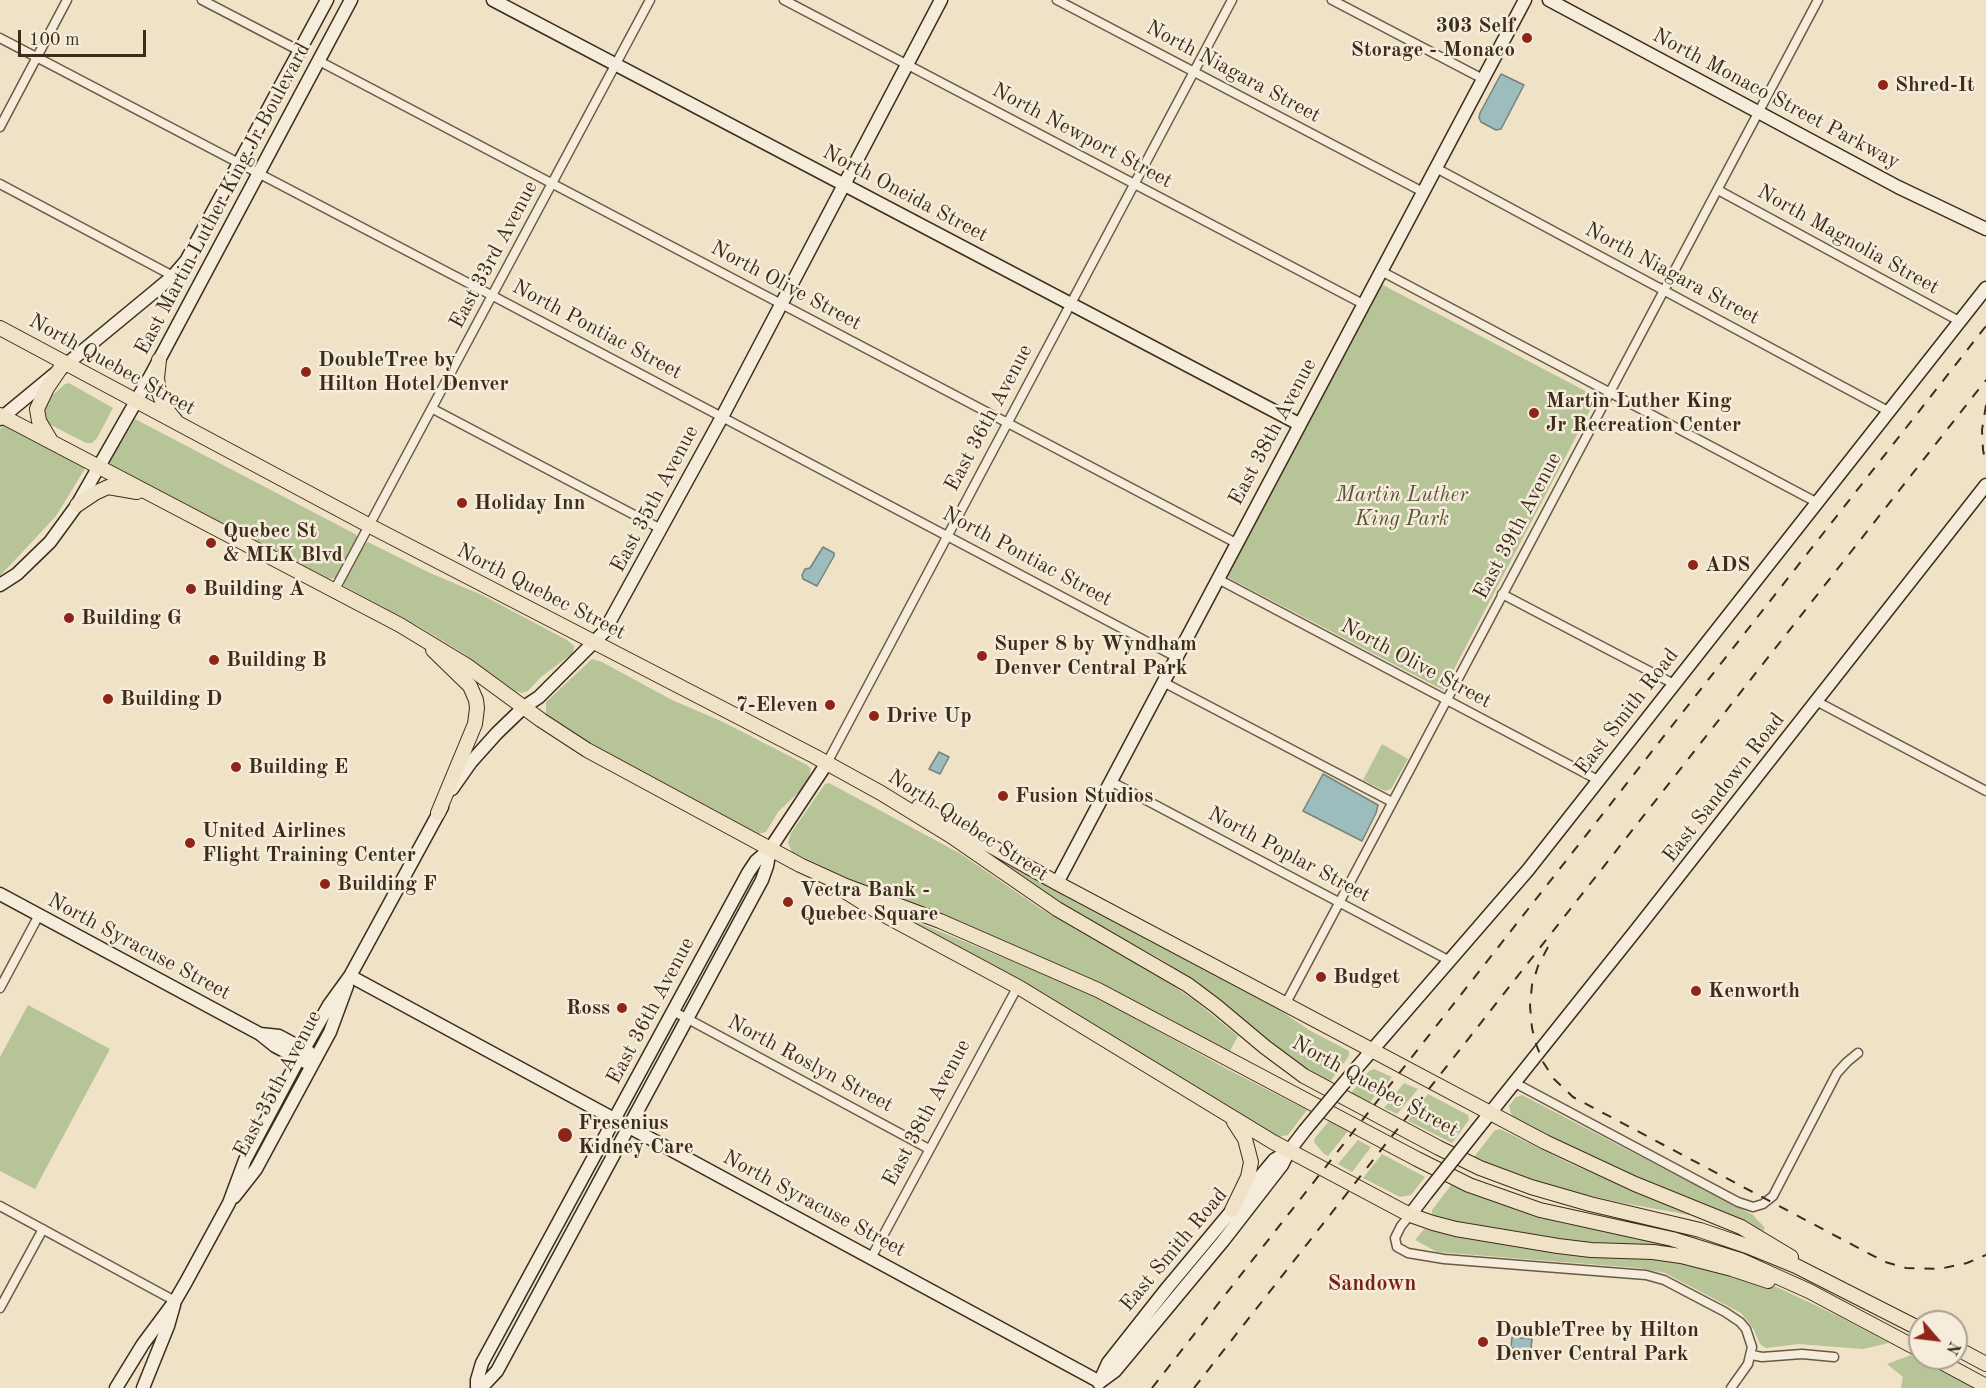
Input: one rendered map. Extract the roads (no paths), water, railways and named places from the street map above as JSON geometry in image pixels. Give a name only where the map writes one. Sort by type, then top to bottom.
[{"type":"main road","name":"North Quebec Street","points":[[0,328],[64,365],[881,793],[963,845],[1050,905],[1188,985],[1304,1076],[1439,1148],[1480,1168],[1531,1187],[1730,1239],[1787,1262],[1908,1322]]},
{"type":"main road","points":[[159,360],[157,378],[159,393],[164,406],[179,425]]},
{"type":"main road","points":[[52,442],[39,421],[37,409],[47,388],[64,365]]},
{"type":"main road","name":"North Quebec Street","points":[[1,417],[99,466],[419,636],[466,665],[603,760],[800,865],[846,886],[940,921],[1107,995],[1469,1185],[1544,1211],[1672,1239],[1732,1258],[1795,1284],[1908,1344]]},
{"type":"main road","points":[[77,505],[108,487],[156,496]]},
{"type":"main road","points":[[419,636],[470,686],[477,708],[475,724],[438,813]]},
{"type":"main road","points":[[881,793],[900,797],[917,805],[1285,1005],[1600,1169],[1748,1230],[1833,1285]]},
{"type":"main road","points":[[800,865],[875,910],[1017,986],[1289,1151],[1410,1215],[1448,1228],[1558,1246],[1592,1250],[1653,1252],[1692,1258],[1771,1282],[1875,1326]]},
{"type":"main road","points":[[1227,1114],[1245,1139],[1251,1162],[1248,1177],[1232,1210]]},
{"type":"main road","points":[[1968,1354],[1986,1364]]},
{"type":"main road","points":[[1956,1370],[1986,1386]]},
{"type":"street","points":[[0,127],[67,0]]},
{"type":"street","points":[[202,0],[300,51]]},
{"type":"street","name":"East Martin Luther King Jr Boulevard","points":[[1,417],[173,276],[191,254],[327,0]]},
{"type":"street","name":"East Martin Luther King Jr Boulevard","points":[[0,585],[17,574],[44,548],[64,525],[77,505],[159,360],[351,0]]},
{"type":"street","name":"North Oneida Street","points":[[493,0],[1299,424]]},
{"type":"street","name":"East 33rd Avenue","points":[[334,591],[651,0]]},
{"type":"street","name":"North Newport Street","points":[[784,0],[1363,304]]},
{"type":"street","name":"East 35th Avenue","points":[[116,1388],[158,1322],[175,1301],[229,1203],[245,1161],[302,1054],[329,1005],[350,976],[455,785],[471,762],[497,733],[524,707],[539,697],[604,633],[722,417],[941,0]]},
{"type":"street","name":"North Niagara Street","points":[[1057,0],[1423,192]]},
{"type":"street","name":"East 36th Avenue","points":[[479,1388],[479,1371],[482,1363],[673,1011],[748,873],[756,861],[770,849],[826,763],[1233,0]]},
{"type":"street","points":[[1332,0],[1480,77]]},
{"type":"street","name":"East 38th Avenue","points":[[1057,883],[1436,168],[1480,77],[1525,0]]},
{"type":"street","name":"North Monaco Street Parkway","points":[[1549,0],[1898,187],[1986,229]]},
{"type":"street","name":"East 39th Avenue","points":[[1285,1005],[1818,0]]},
{"type":"street","name":"North Pontiac Street","points":[[0,38],[1176,657]]},
{"type":"street","name":"North Olive Street","points":[[319,61],[1236,543]]},
{"type":"street","name":"North Niagara Street","points":[[1436,168],[1890,412]]},
{"type":"street","points":[[0,184],[173,276]]},
{"type":"street","name":"North Magnolia Street","points":[[1718,190],[1961,322]]},
{"type":"street","points":[[1381,271],[1816,502]]},
{"type":"street","name":"East Smith Road","points":[[1099,1385],[1115,1371],[1222,1241],[1282,1166],[1289,1151],[1305,1130],[1371,1050],[1517,884],[1986,288]]},
{"type":"street","points":[[433,409],[661,529]]},
{"type":"street","name":"East Sandown Road","points":[[1410,1215],[1986,485]]},
{"type":"street","name":"North Olive Street","points":[[1218,579],[1599,780]]},
{"type":"street","points":[[1502,594],[1674,684]]},
{"type":"street","points":[[1163,682],[1392,802]]},
{"type":"street","points":[[1816,701],[1986,791]]},
{"type":"street","name":"North Poplar Street","points":[[1110,781],[1450,961]]},
{"type":"street","name":"East 36th Avenue","points":[[479,1388],[496,1371],[762,880],[770,849]]},
{"type":"street","name":"North Syracuse Street","points":[[0,894],[261,1034],[279,1036],[314,1061]]},
{"type":"street","points":[[0,988],[39,915]]},
{"type":"street","name":"East 35th Avenue","points":[[229,1203],[256,1169],[314,1061],[337,1016],[350,976]]},
{"type":"street","name":"North Syracuse Street","points":[[350,976],[871,1257],[1099,1385]]},
{"type":"street","name":"East 38th Avenue","points":[[871,1257],[1017,986]]},
{"type":"street","name":"North Roslyn Street","points":[[673,1011],[929,1149]]},
{"type":"street","points":[[1515,1083],[1728,1197],[1753,1207],[1763,1204],[1773,1196],[1837,1073],[1858,1053]]},
{"type":"street","name":"East Smith Road","points":[[1099,1385],[1108,1363],[1140,1320],[1274,1160],[1289,1151]]},
{"type":"street","points":[[0,1206],[175,1301]]},
{"type":"street","points":[[1410,1215],[1395,1238],[1397,1247],[1402,1251],[1444,1259],[1650,1276],[1672,1284],[1725,1312],[1740,1322],[1750,1338],[1752,1355],[1731,1388]]},
{"type":"street","points":[[0,1308],[42,1229]]},
{"type":"street","name":"East 35th Avenue","points":[[143,1388],[168,1326],[175,1301]]},
{"type":"street","points":[[1752,1355],[1768,1357],[1802,1354],[1834,1357]]},
{"type":"water","points":[[1501,74],[1524,85],[1501,129],[1496,130],[1481,122],[1479,118]]},
{"type":"water","points":[[823,547],[834,553],[834,556],[817,586],[803,579],[802,575],[805,569],[810,568]]},
{"type":"water","points":[[939,752],[949,757],[940,774],[929,769]]},
{"type":"water","points":[[1323,774],[1378,805],[1362,841],[1303,811]]},
{"type":"water","points":[[1512,1337],[1532,1339],[1531,1350],[1511,1348]]},
{"type":"railway","points":[[1152,1388],[1986,326]]},
{"type":"railway","points":[[1194,1388],[1986,380]]},
{"type":"railway","points":[[1986,405],[1982,430],[1986,464]]},
{"type":"railway","points":[[1548,947],[1538,966],[1532,985],[1530,1006],[1532,1028],[1543,1062],[1554,1079],[1573,1097],[1885,1262],[1906,1268],[1939,1269],[1967,1263],[1986,1255]]},
{"type":"place","name":"303 Self Storage - Monaco","points":[[1527,38]]},
{"type":"place","name":"Shred-It","points":[[1883,85]]},
{"type":"place","name":"DoubleTree by Hilton Hotel Denver","points":[[306,372]]},
{"type":"place","name":"Martin Luther King Jr Recreation Center","points":[[1534,413]]},
{"type":"place","name":"Holiday Inn","points":[[462,503]]},
{"type":"place","name":"Quebec St & MLK Blvd","points":[[211,543]]},
{"type":"place","name":"ADS","points":[[1693,565]]},
{"type":"place","name":"Building A","points":[[191,589]]},
{"type":"place","name":"Building G","points":[[69,618]]},
{"type":"place","name":"Super 8 by Wyndham Denver Central Park","points":[[982,656]]},
{"type":"place","name":"Building B","points":[[214,660]]},
{"type":"place","name":"Building D","points":[[108,699]]},
{"type":"place","name":"7-Eleven","points":[[830,705]]},
{"type":"place","name":"Drive Up","points":[[874,716]]},
{"type":"place","name":"Building E","points":[[236,767]]},
{"type":"place","name":"Fusion Studios","points":[[1003,796]]},
{"type":"place","name":"United Airlines Flight Training Center","points":[[190,843]]},
{"type":"place","name":"Building F","points":[[325,884]]},
{"type":"place","name":"Vectra Bank - Quebec Square","points":[[788,902]]},
{"type":"place","name":"Budget","points":[[1321,977]]},
{"type":"place","name":"Kenworth","points":[[1696,991]]},
{"type":"place","name":"Ross","points":[[622,1008]]},
{"type":"place","name":"Fresenius Kidney Care","points":[[565,1135]]},
{"type":"place","name":"DoubleTree by Hilton Denver Central Park","points":[[1483,1342]]},
{"type":"district","name":"Sandown","points":[[1372,1284]]},
{"type":"park label","name":"Martin Luther King Park","points":[[1402,507]]}]
